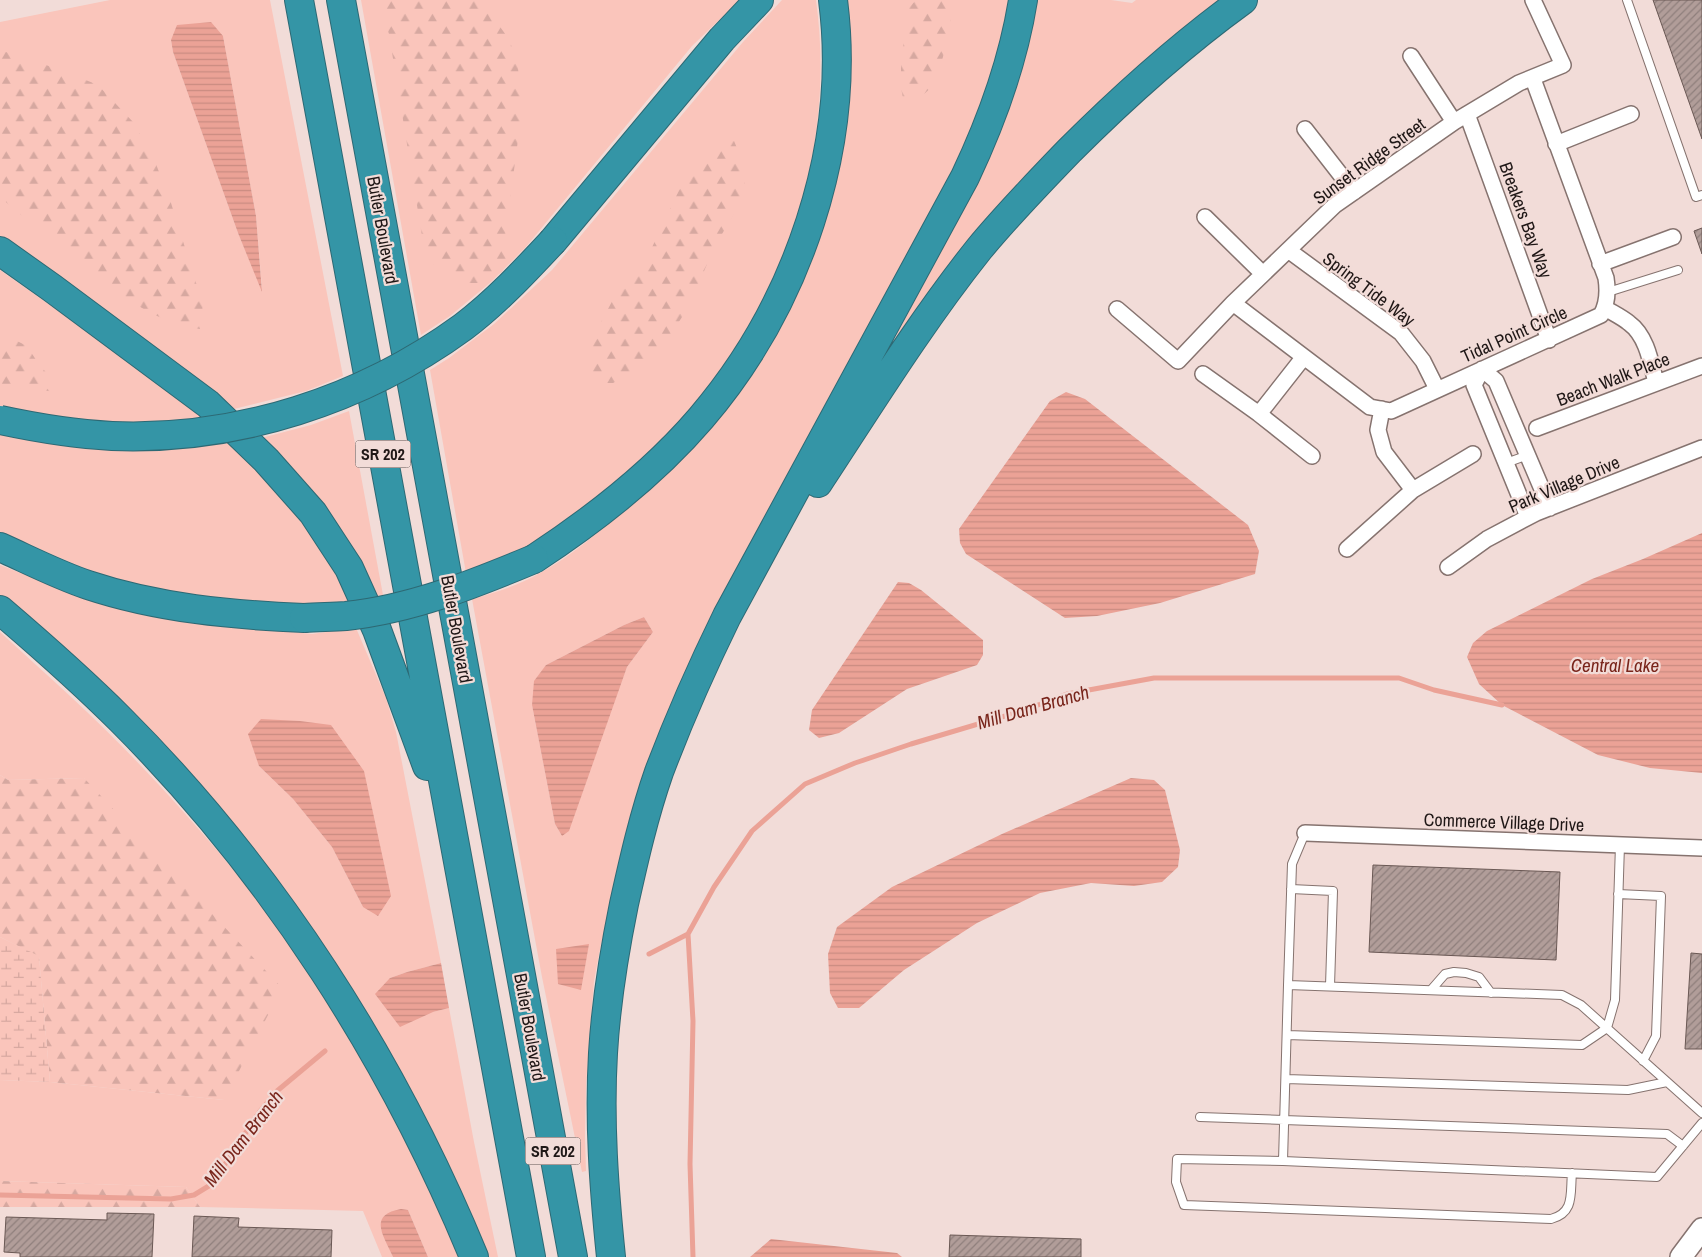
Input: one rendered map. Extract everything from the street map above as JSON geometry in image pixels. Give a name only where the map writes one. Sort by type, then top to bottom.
[{"type":"highway","name":"SR 202","points":[[299,0],[531,1257]]},
{"type":"highway","name":"Butler Boulevard","points":[[340,0],[573,1257]]},
{"type":"highway","points":[[0,420],[81,433],[138,436],[218,430],[290,413],[320,403],[379,378],[439,344],[488,306],[553,241],[722,39],[759,0]]},
{"type":"highway","points":[[0,547],[88,585],[155,602],[224,613],[304,618],[347,616],[416,602],[444,594],[534,559],[582,527],[651,470],[701,419],[721,394],[762,332],[789,278],[805,239],[824,175],[834,105],[836,34],[833,0]]},
{"type":"highway","points":[[610,1257],[603,1168],[603,1053],[609,995],[618,938],[642,827],[659,773],[702,666],[727,616],[965,177],[983,138],[1006,76],[1023,0]]},
{"type":"highway","points":[[727,616],[945,293],[980,248],[1018,204],[1106,114],[1206,27],[1243,0]]},
{"type":"highway","points":[[0,251],[208,404],[266,460],[313,513],[348,568],[377,630],[456,852]]},
{"type":"highway","points":[[0,610],[87,687],[154,755],[214,823],[296,930],[345,1004],[395,1091],[442,1183],[474,1257]]},
{"type":"main road","points":[[1681,1257],[1702,1229]]},
{"type":"street","name":"Sunset Ridge Street","points":[[1116,309],[1178,361],[1233,303],[1335,205],[1461,118],[1518,83],[1563,66],[1533,0]]},
{"type":"street","name":"Breakers Bay Way","points":[[1411,56],[1461,118],[1549,340]]},
{"type":"street","points":[[1533,78],[1606,278],[1608,292],[1605,308],[1630,323],[1639,332],[1647,348],[1656,383]]},
{"type":"street","points":[[1556,144],[1631,114]]},
{"type":"street","points":[[1305,129],[1354,192]]},
{"type":"street","points":[[1205,217],[1263,274]]},
{"type":"street","points":[[1600,264],[1672,237]]},
{"type":"street","name":"Spring Tide Way","points":[[1288,250],[1401,334],[1423,362],[1437,390]]},
{"type":"street","points":[[1233,303],[1370,407],[1382,409],[1378,430],[1384,452],[1413,490]]},
{"type":"street","name":"Tidal Point Circle","points":[[1382,409],[1391,411],[1549,340],[1601,315],[1605,308]]},
{"type":"street","points":[[1259,414],[1303,358]]},
{"type":"street","name":"Beach Walk Place","points":[[1537,428],[1702,366]]},
{"type":"street","points":[[1528,518],[1474,385],[1482,369],[1496,381],[1550,508]]},
{"type":"street","points":[[1203,374],[1259,414],[1312,456]]},
{"type":"street","name":"Park Village Drive","points":[[1448,567],[1487,539],[1528,518],[1702,448]]},
{"type":"street","points":[[1347,549],[1413,490],[1473,454]]},
{"type":"street","name":"Commerce Village Drive","points":[[1305,833],[1702,848]]},
{"type":"lane","points":[[1627,0],[1696,197],[1702,195]]},
{"type":"lane","points":[[1608,292],[1678,270]]},
{"type":"lane","points":[[1506,463],[1528,455]]},
{"type":"lane","points":[[1283,1161],[1292,864],[1305,833]]},
{"type":"lane","points":[[1287,1035],[1582,1045],[1606,1028],[1614,1000],[1620,845]]},
{"type":"lane","points":[[1291,889],[1333,891],[1330,986]]},
{"type":"lane","points":[[1618,894],[1661,896],[1656,1036],[1643,1061]]},
{"type":"lane","points":[[1432,990],[1445,974],[1466,972],[1479,977],[1491,993]]},
{"type":"lane","points":[[1288,985],[1562,996],[1581,1005],[1702,1113]]},
{"type":"lane","points":[[1286,1079],[1628,1090],[1667,1082]]},
{"type":"lane","points":[[1200,1117],[1667,1134],[1683,1146]]},
{"type":"lane","points":[[1572,1173],[1570,1204],[1560,1217],[1551,1219],[1184,1205],[1176,1182],[1177,1159],[1283,1161],[1572,1173],[1657,1177],[1702,1123]]},
{"type":"green space","points":[[110,0],[270,0],[343,376],[306,391],[226,411],[0,244],[0,22]],"holes":[[[223,36],[256,216],[262,289],[238,233],[173,52],[171,40]]]},
{"type":"green space","points":[[361,0],[740,0],[692,46],[525,248],[491,282],[450,316],[421,335]]},
{"type":"green space","points":[[378,0],[489,0],[484,5],[506,35],[516,55],[523,102],[505,238],[506,263],[502,272],[482,283],[462,283],[433,264],[423,242],[389,34]]},
{"type":"green space","points":[[782,0],[816,0],[820,57],[818,113],[810,168],[796,222],[776,275],[751,325],[721,373],[686,417],[668,437],[638,464],[586,507],[540,540],[510,557],[466,573],[430,370],[494,324],[552,270],[743,42]]},
{"type":"green space","points":[[842,0],[1009,0],[993,75],[963,151],[626,850],[601,944],[594,981],[586,1084],[586,1171],[582,1172],[542,977],[472,599],[507,588],[532,577],[581,546],[620,513],[737,394],[761,362],[790,308],[814,252],[826,213]],"holes":[[[644,617],[653,632],[627,667],[562,836],[555,824],[532,705],[546,665],[624,625]]]},
{"type":"green space","points":[[916,0],[944,0],[952,7],[952,15],[935,81],[922,95],[904,103],[901,88],[901,66],[907,10]]},
{"type":"green space","points":[[1034,0],[1111,0],[1132,3],[1136,0],[1234,0],[1210,17],[879,369],[988,160],[1020,76]]},
{"type":"green space","points":[[0,50],[61,70],[98,85],[133,122],[154,159],[171,203],[203,305],[200,329],[178,324],[157,316],[126,298],[0,197]]},
{"type":"green space","points":[[734,141],[740,155],[745,180],[742,200],[715,246],[687,310],[660,349],[642,368],[613,383],[593,383],[590,354],[601,322],[616,294],[647,258],[679,190],[698,167],[723,143]]},
{"type":"green space","points":[[0,270],[178,395],[244,447],[305,521],[352,600],[311,606],[197,598],[133,586],[93,572],[0,532]]},
{"type":"green space","points":[[0,337],[13,339],[27,346],[38,363],[56,384],[54,392],[37,389],[0,388]]},
{"type":"green space","points":[[349,411],[383,595],[370,597],[261,438],[311,425]]},
{"type":"green space","points":[[0,565],[90,600],[144,615],[192,622],[312,634],[356,628],[386,698],[396,732],[441,963],[390,978],[433,1012],[449,1008],[498,1257],[478,1257],[336,976],[0,600]],"holes":[[[259,766],[364,771],[363,907],[332,847],[293,799]]]},
{"type":"green space","points":[[0,632],[91,715],[126,750],[228,863],[287,939],[328,999],[370,1071],[408,1144],[460,1257],[428,1257],[408,1210],[381,1229],[393,1257],[382,1257],[363,1211],[200,1207],[186,1187],[0,1181],[0,1080],[50,1082],[224,1100],[84,778],[8,780],[0,775]]},
{"type":"green space","points":[[0,775],[8,780],[84,778],[282,988],[224,1100],[50,1082],[39,957],[0,937]]},
{"type":"green space","points":[[0,937],[39,956],[50,1082],[0,1080]]},
{"type":"green space","points":[[0,1181],[186,1187],[200,1207],[0,1207]]},
{"type":"water","points":[[211,22],[223,36],[256,216],[262,292],[238,233],[173,52],[171,40],[177,25]]},
{"type":"water","points":[[1066,392],[1085,399],[1248,525],[1259,551],[1255,574],[1160,603],[1097,616],[1065,618],[966,554],[960,543],[959,529],[1050,401]]},
{"type":"water","name":"Central Lake","points":[[1702,533],[1702,773],[1650,768],[1598,755],[1502,705],[1479,684],[1467,657],[1473,643],[1487,631],[1592,579]]},
{"type":"water","points":[[898,582],[909,583],[921,590],[983,640],[983,655],[977,665],[907,689],[839,733],[819,738],[809,730],[812,710]]},
{"type":"water","points":[[644,617],[653,632],[627,667],[569,831],[562,836],[555,824],[532,705],[534,681],[546,665],[624,625]]},
{"type":"water","points":[[261,719],[331,725],[364,771],[391,896],[378,916],[363,907],[332,847],[293,799],[259,766],[248,734]]},
{"type":"water","points":[[1131,778],[1154,780],[1165,790],[1180,850],[1178,867],[1162,882],[1134,886],[1091,883],[1040,893],[977,923],[904,970],[859,1008],[838,1008],[830,993],[828,954],[837,927],[892,887],[1002,834]]},
{"type":"water","points":[[589,944],[581,990],[558,984],[556,949]]},
{"type":"water","points":[[441,963],[449,1008],[433,1012],[400,1027],[375,994],[390,978]]},
{"type":"water","points":[[401,1209],[408,1210],[428,1257],[393,1257],[383,1234],[381,1221],[384,1216]]},
{"type":"water","points":[[771,1239],[897,1253],[902,1257],[750,1257]]},
{"type":"building","points":[[1653,0],[1702,0],[1702,139]]},
{"type":"building","points":[[1702,228],[1702,254],[1694,231]]},
{"type":"building","points":[[1373,865],[1560,872],[1556,960],[1369,952]]},
{"type":"building","points":[[1691,953],[1702,954],[1702,1049],[1685,1049]]},
{"type":"building","points":[[107,1213],[154,1214],[152,1257],[20,1257],[20,1253],[4,1252],[6,1217],[107,1220]]},
{"type":"building","points":[[194,1216],[239,1218],[238,1227],[332,1230],[331,1257],[192,1257]]},
{"type":"building","points":[[950,1235],[1081,1239],[1081,1257],[949,1257]]},
{"type":"waterway","name":"Mill Dam Branch","points":[[649,954],[688,934],[714,887],[752,831],[805,784],[855,763],[1025,710],[1067,694],[1154,678],[1399,678],[1434,690],[1502,705]]},
{"type":"waterway","points":[[688,934],[693,1021],[690,1164],[693,1257]]},
{"type":"waterway","name":"Mill Dam Branch","points":[[0,1195],[171,1199],[194,1195],[212,1184],[260,1111],[277,1091],[325,1051]]}]
